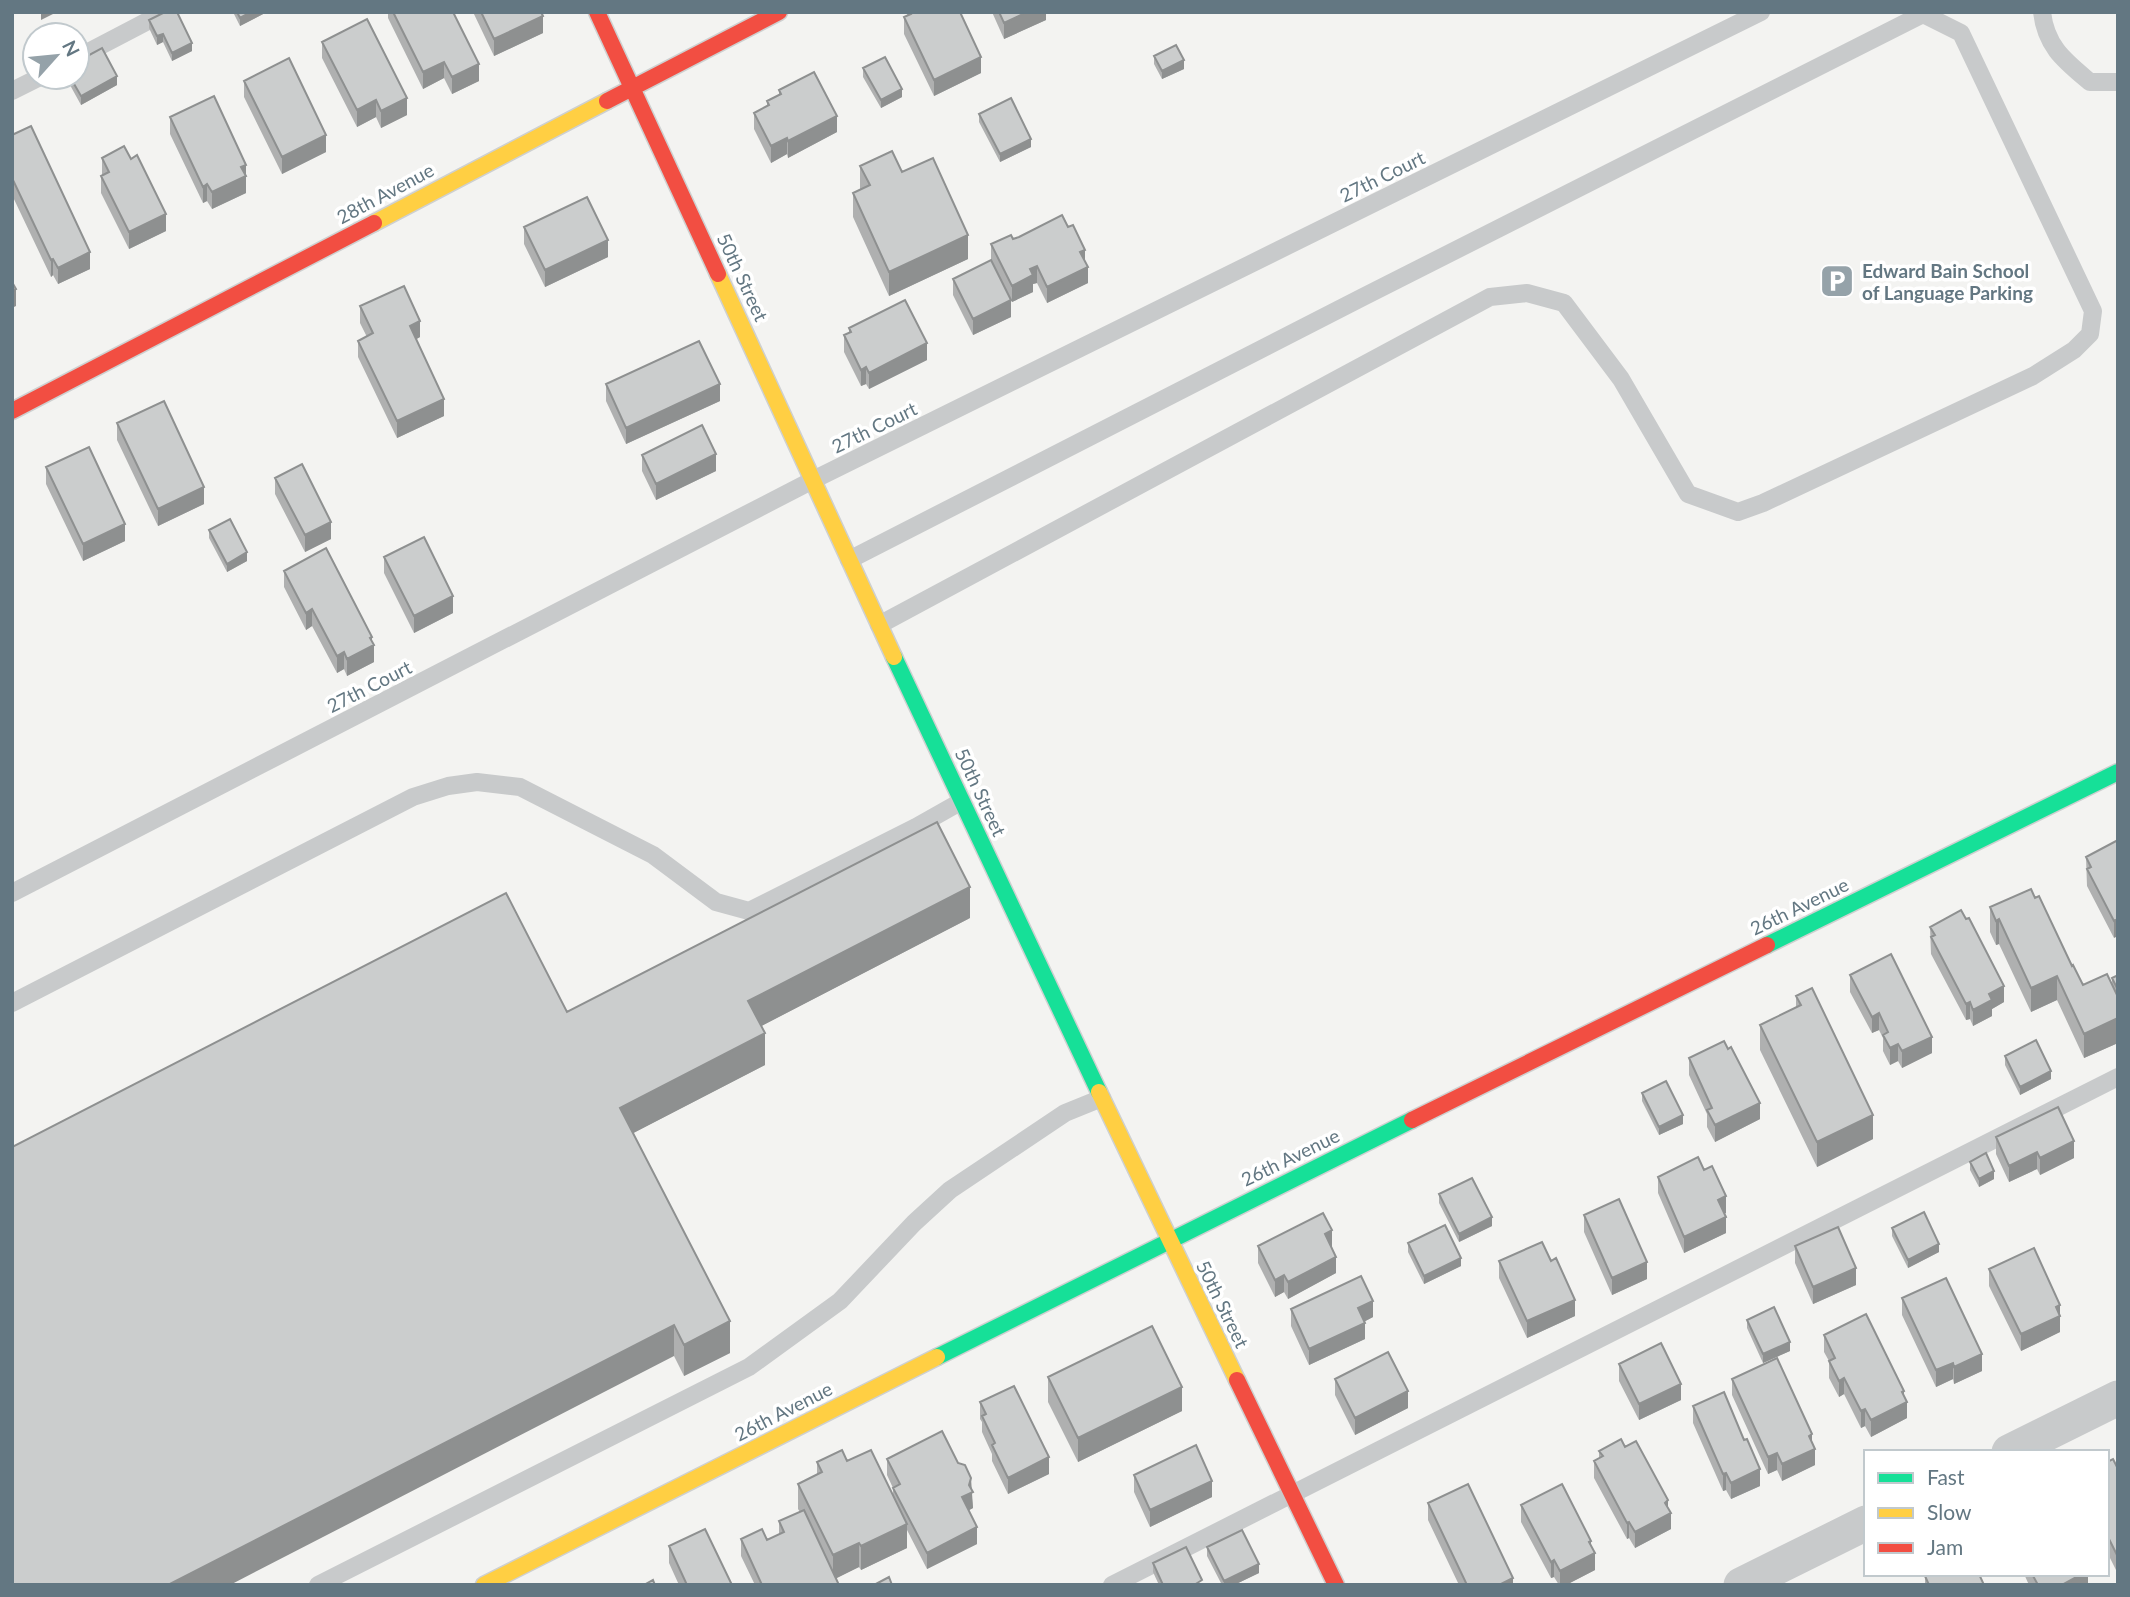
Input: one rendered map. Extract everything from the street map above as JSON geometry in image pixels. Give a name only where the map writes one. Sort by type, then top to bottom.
[{"type":"street","name":"50th Street","points":[[597,12],[879,625],[1169,1240],[1336,1585]]},
{"type":"street","name":"28th Avenue","points":[[12,411],[779,12]]},
{"type":"street","name":"26th Avenue","points":[[484,1585],[1169,1240],[2118,772]]},
{"type":"street","points":[[2014,1450],[2118,1398]]},
{"type":"street","points":[[1741,1585],[1864,1524]]},
{"type":"lane","points":[[91,51],[165,12]]},
{"type":"lane","name":"27th Court","points":[[12,892],[813,480],[1761,12]]},
{"type":"lane","points":[[2042,12],[2044,27],[2058,55],[2090,82],[2118,82]]},
{"type":"lane","points":[[849,560],[1923,14],[1961,33],[2093,312],[2090,334],[2074,350],[2032,376],[1763,503],[1738,512],[1688,494],[1621,379],[1564,303],[1527,293],[1490,297],[879,625]]},
{"type":"lane","points":[[12,1003],[412,797],[448,786],[477,782],[520,787],[653,855],[716,902],[749,911],[962,801]]},
{"type":"lane","points":[[1112,1585],[2118,1077]]},
{"type":"lane","points":[[318,1585],[749,1367],[840,1301],[914,1223],[950,1190],[1065,1113],[1102,1098]]},
{"type":"building","points":[[165,12],[177,12],[192,43],[172,53],[163,34],[157,36],[149,20]]},
{"type":"building","points":[[237,12],[251,12],[240,18]]},
{"type":"building","points":[[393,12],[453,12],[479,64],[452,77],[444,62],[423,72]]},
{"type":"building","points":[[481,12],[541,12],[543,16],[494,39]]},
{"type":"building","points":[[910,12],[960,12],[981,57],[934,80],[904,17],[911,14]]},
{"type":"building","points":[[999,12],[1027,12],[1004,23]]},
{"type":"building","points":[[367,19],[407,98],[381,111],[376,100],[357,110],[322,42]]},
{"type":"building","points":[[1176,45],[1184,60],[1162,71],[1154,56]]},
{"type":"building","points":[[102,48],[117,76],[91,90],[91,54]]},
{"type":"building","points":[[885,57],[902,89],[881,100],[863,68]]},
{"type":"building","points":[[289,58],[326,135],[282,157],[244,81]]},
{"type":"building","points":[[814,72],[837,116],[788,141],[787,138],[771,146],[754,113],[769,105],[767,101],[781,94],[779,90]]},
{"type":"building","points":[[214,96],[246,165],[241,167],[246,176],[212,192],[207,184],[203,187],[170,117]]},
{"type":"building","points":[[1011,98],[1031,139],[1000,154],[979,114]]},
{"type":"building","points":[[31,126],[90,252],[58,268],[53,259],[51,260],[12,178],[12,135]]},
{"type":"building","points":[[124,146],[131,159],[137,155],[166,214],[129,232],[101,176],[109,172],[102,158]]},
{"type":"building","points":[[892,151],[902,172],[933,158],[968,235],[889,272],[853,193],[870,185],[860,166]]},
{"type":"building","points":[[587,197],[608,240],[545,270],[524,227]]},
{"type":"building","points":[[1062,215],[1068,227],[1073,225],[1085,250],[1080,252],[1088,267],[1047,287],[1037,266],[1030,269],[1033,275],[1012,286],[991,244],[1011,235],[1013,239],[1019,237]]},
{"type":"building","points":[[991,260],[1011,300],[973,319],[953,279]]},
{"type":"building","points":[[404,286],[420,321],[410,326],[444,399],[397,421],[358,341],[373,333],[360,306]]},
{"type":"building","points":[[905,300],[927,343],[869,373],[866,367],[861,370],[844,335],[851,332],[849,328]]},
{"type":"building","points":[[699,341],[720,384],[626,428],[606,384]]},
{"type":"building","points":[[164,401],[204,487],[158,509],[117,423]]},
{"type":"building","points":[[702,425],[716,454],[656,484],[642,455]]},
{"type":"building","points":[[89,447],[125,524],[83,544],[46,467]]},
{"type":"building","points":[[302,464],[331,522],[305,535],[275,478]]},
{"type":"building","points":[[230,519],[247,552],[227,564],[209,530]]},
{"type":"building","points":[[424,537],[453,596],[414,616],[384,557]]},
{"type":"building","points":[[326,548],[374,645],[347,659],[344,652],[337,656],[312,609],[306,613],[284,571]]},
{"type":"building","points":[[937,822],[970,887],[748,1001],[765,1033],[620,1108],[730,1321],[684,1345],[674,1325],[168,1585],[12,1585],[12,1147],[506,893],[567,1012]]},
{"type":"building","points":[[2118,840],[2118,919],[2114,921],[2087,869],[2091,867],[2086,857]]},
{"type":"building","points":[[2031,889],[2035,898],[2039,896],[2083,985],[2107,974],[2118,997],[2118,1018],[2084,1034],[2057,976],[2031,988],[1999,919],[1996,921],[1990,907]]},
{"type":"building","points":[[1961,910],[1966,919],[1969,918],[2004,986],[1989,994],[1992,1000],[1973,1010],[1970,1002],[1966,1004],[1931,937],[1935,935],[1930,927]]},
{"type":"building","points":[[1891,954],[1932,1037],[1902,1051],[1898,1044],[1890,1048],[1883,1035],[1888,1032],[1879,1013],[1872,1017],[1850,975]]},
{"type":"building","points":[[2118,975],[2118,990],[2112,978]]},
{"type":"building","points":[[1812,988],[1873,1115],[1817,1142],[1760,1025],[1801,1005],[1796,996]]},
{"type":"building","points":[[2036,1040],[2051,1071],[2020,1087],[2005,1056]]},
{"type":"building","points":[[1724,1041],[1728,1049],[1731,1047],[1760,1103],[1715,1125],[1707,1110],[1712,1108],[1689,1058]]},
{"type":"building","points":[[1666,1081],[1683,1115],[1659,1127],[1642,1093]]},
{"type":"building","points":[[2058,1107],[2074,1141],[2040,1158],[2037,1152],[2009,1166],[1996,1137]]},
{"type":"building","points":[[1986,1153],[1994,1171],[1979,1179],[1970,1162]]},
{"type":"building","points":[[1698,1157],[1704,1170],[1712,1166],[1726,1196],[1718,1200],[1726,1217],[1684,1237],[1658,1177]]},
{"type":"building","points":[[1472,1178],[1492,1217],[1459,1234],[1439,1194]]},
{"type":"building","points":[[1619,1199],[1647,1262],[1612,1278],[1584,1215]]},
{"type":"building","points":[[1924,1212],[1939,1244],[1908,1260],[1892,1228]]},
{"type":"building","points":[[1323,1213],[1332,1230],[1325,1234],[1336,1257],[1288,1282],[1284,1275],[1275,1280],[1258,1246]]},
{"type":"building","points":[[1445,1225],[1461,1258],[1424,1276],[1408,1243]]},
{"type":"building","points":[[1838,1227],[1856,1268],[1813,1287],[1795,1246]]},
{"type":"building","points":[[1542,1242],[1551,1261],[1556,1258],[1575,1300],[1527,1321],[1499,1261]]},
{"type":"building","points":[[2034,1248],[2060,1305],[2056,1307],[2060,1316],[2021,1334],[1989,1269]]},
{"type":"building","points":[[1361,1276],[1373,1301],[1358,1308],[1365,1323],[1309,1349],[1291,1309]]},
{"type":"building","points":[[1946,1278],[1982,1354],[1954,1367],[1953,1363],[1936,1370],[1902,1298]]},
{"type":"building","points":[[1774,1307],[1790,1342],[1763,1354],[1747,1320]]},
{"type":"building","points":[[1866,1314],[1907,1402],[1871,1420],[1865,1409],[1861,1411],[1844,1378],[1839,1381],[1829,1361],[1835,1358],[1824,1335]]},
{"type":"building","points":[[1152,1326],[1182,1387],[1078,1438],[1048,1377]]},
{"type":"building","points":[[1661,1343],[1681,1384],[1639,1404],[1619,1364]]},
{"type":"building","points":[[1388,1352],[1408,1391],[1355,1418],[1335,1379]]},
{"type":"building","points":[[1777,1358],[1812,1434],[1809,1436],[1815,1449],[1782,1464],[1777,1453],[1768,1457],[1732,1379]]},
{"type":"building","points":[[1014,1386],[1049,1457],[1008,1478],[992,1445],[995,1443],[982,1416],[986,1414],[980,1402]]},
{"type":"building","points":[[1724,1392],[1744,1440],[1747,1439],[1760,1469],[1731,1483],[1726,1473],[1723,1474],[1693,1406]]},
{"type":"building","points":[[942,1431],[958,1463],[965,1465],[971,1478],[969,1485],[973,1492],[962,1497],[977,1527],[927,1553],[893,1488],[900,1484],[887,1459]]},
{"type":"building","points":[[1621,1439],[1625,1447],[1636,1441],[1668,1500],[1665,1503],[1671,1513],[1635,1532],[1629,1522],[1627,1523],[1594,1461],[1603,1456],[1599,1451]]},
{"type":"building","points":[[1196,1445],[1212,1481],[1150,1510],[1134,1475]]},
{"type":"building","points":[[842,1450],[847,1461],[871,1450],[907,1524],[861,1546],[859,1543],[833,1555],[798,1484],[822,1472],[817,1462]]},
{"type":"building","points":[[2113,1459],[2118,1469],[2118,1557],[2109,1539],[2109,1461]]},
{"type":"building","points":[[1468,1484],[1513,1578],[1499,1585],[1467,1585],[1428,1503]]},
{"type":"building","points":[[1562,1484],[1595,1553],[1560,1571],[1554,1560],[1551,1562],[1521,1505]]},
{"type":"building","points":[[804,1510],[839,1585],[762,1585],[741,1539],[762,1529],[767,1540],[784,1532],[779,1521]]},
{"type":"building","points":[[705,1529],[732,1585],[687,1585],[669,1546]]},
{"type":"building","points":[[1242,1530],[1259,1564],[1224,1581],[1207,1547]]},
{"type":"building","points":[[1186,1547],[1202,1580],[1194,1585],[1163,1585],[1153,1563]]},
{"type":"building","points":[[1925,1576],[1980,1576],[1984,1585],[1929,1585]]},
{"type":"building","points":[[2033,1576],[2078,1576],[2062,1585],[2038,1585]]},
{"type":"building","points":[[889,1577],[892,1585],[874,1585]]},
{"type":"traffic: fast","points":[[894,657],[1099,1092]]},
{"type":"traffic: fast","points":[[1767,945],[2118,772]]},
{"type":"traffic: fast","points":[[937,1357],[1412,1120]]},
{"type":"traffic: slow","points":[[374,223],[607,101]]},
{"type":"traffic: slow","points":[[718,274],[894,657]]},
{"type":"traffic: slow","points":[[1099,1092],[1237,1380]]},
{"type":"traffic: slow","points":[[484,1585],[937,1357]]},
{"type":"traffic: jam","points":[[597,12],[718,274]]},
{"type":"traffic: jam","points":[[607,101],[779,12]]},
{"type":"traffic: jam","points":[[12,411],[374,223]]},
{"type":"traffic: jam","points":[[1412,1120],[1767,945]]},
{"type":"traffic: jam","points":[[1237,1380],[1336,1585]]},
{"type":"place","name":"Edward Bain School of Language Parking","points":[[1837,281]]}]
